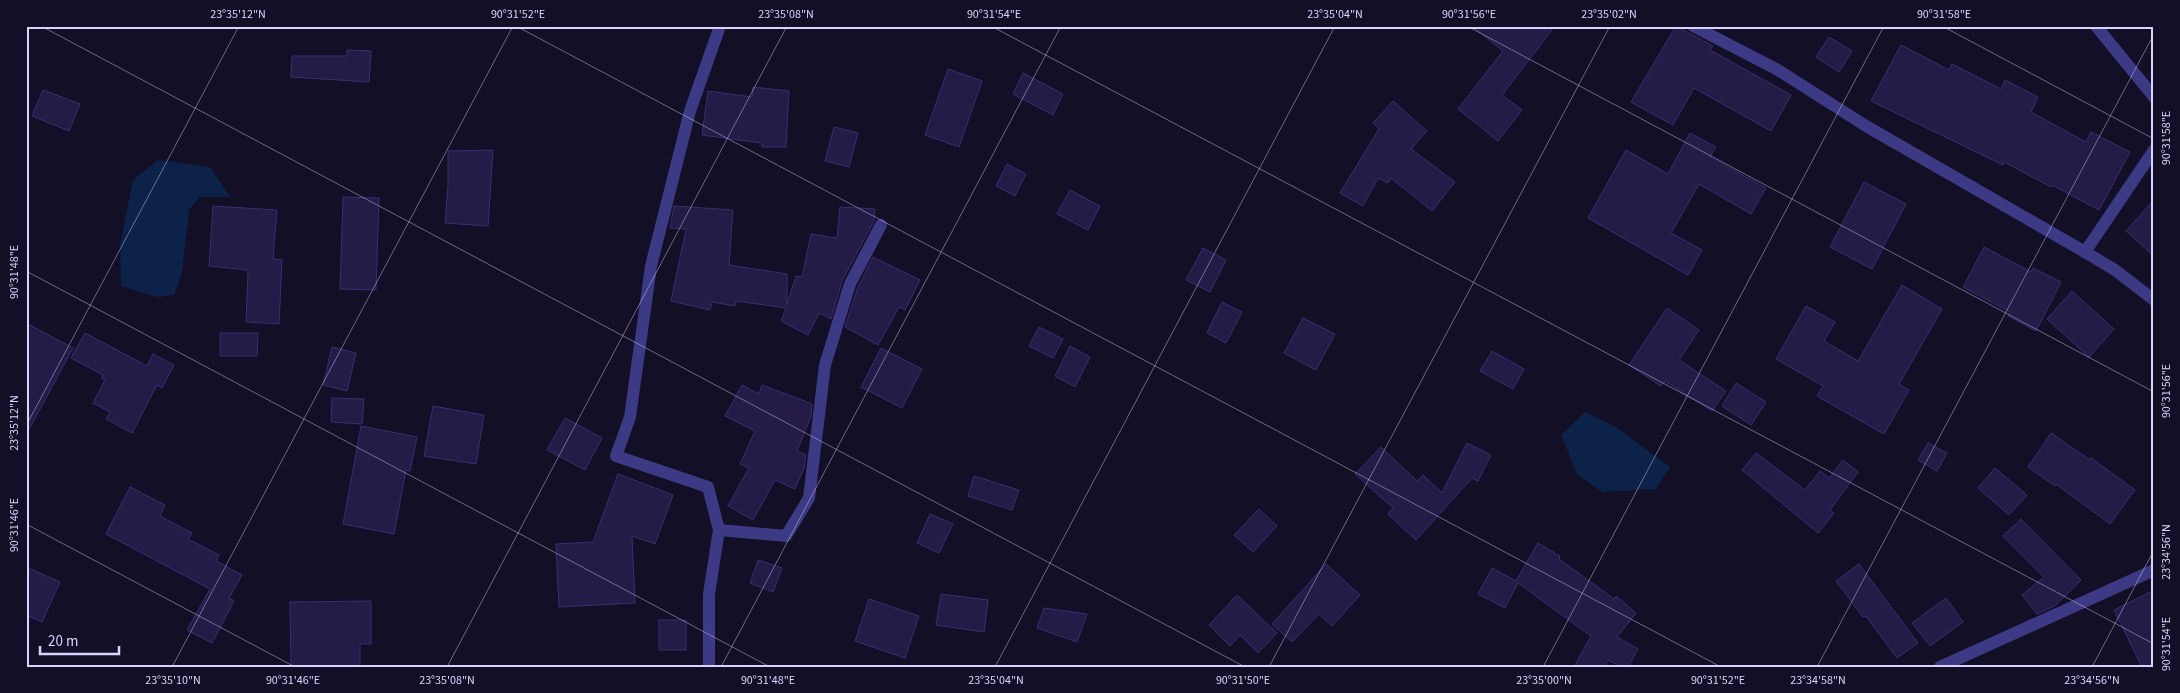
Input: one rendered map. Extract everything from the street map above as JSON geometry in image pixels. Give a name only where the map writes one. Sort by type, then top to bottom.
[{"type":"street","points":[[709,667],[709,594],[719,530],[708,487],[616,456],[630,417],[651,266],[690,111],[720,26]]},
{"type":"street","points":[[1693,26],[1778,70],[1866,126],[2116,270],[2154,300]]},
{"type":"street","points":[[2096,26],[2154,97]]},
{"type":"street","points":[[2085,252],[2154,150]]},
{"type":"street","points":[[719,530],[786,536],[809,498],[825,366],[850,284],[880,225]]},
{"type":"street","points":[[1940,667],[2154,570]]},
{"type":"water","points":[[158,160],[210,167],[230,197],[200,197],[189,210],[182,273],[174,295],[157,297],[121,286],[120,246],[133,180]]},
{"type":"water","points":[[1585,412],[1616,427],[1670,467],[1656,489],[1602,492],[1577,474],[1561,435]]},
{"type":"building","points":[[1472,26],[1555,26],[1502,95],[1522,110],[1498,141],[1458,109],[1503,51]]},
{"type":"building","points":[[1676,26],[1713,46],[1710,50],[1791,95],[1771,131],[1694,88],[1673,125],[1631,102]]},
{"type":"building","points":[[1829,37],[1852,51],[1839,72],[1816,57]]},
{"type":"building","points":[[1901,45],[1949,70],[1952,64],[2001,89],[2005,80],[2038,97],[2031,112],[2086,142],[2091,132],[2130,152],[2099,210],[2004,162],[2003,165],[1871,101]]},
{"type":"building","points":[[347,50],[371,51],[369,82],[291,77],[292,56],[347,56]]},
{"type":"building","points":[[948,69],[982,81],[959,147],[925,135]]},
{"type":"building","points":[[1023,73],[1063,94],[1053,115],[1013,94]]},
{"type":"building","points":[[753,87],[789,91],[786,147],[762,147],[761,143],[702,135],[708,91],[752,97]]},
{"type":"building","points":[[43,90],[80,104],[69,131],[32,116]]},
{"type":"building","points":[[1393,101],[1427,131],[1411,149],[1455,182],[1432,211],[1391,178],[1388,183],[1378,178],[1363,206],[1340,193],[1379,129],[1373,123]]},
{"type":"building","points":[[834,127],[858,133],[849,167],[825,161]]},
{"type":"building","points":[[1690,133],[1716,147],[1710,157],[1766,188],[1751,214],[1699,184],[1671,233],[1702,250],[1688,275],[1588,218],[1626,150],[1668,174]]},
{"type":"building","points":[[493,150],[488,226],[445,223],[448,151]]},
{"type":"building","points":[[1007,164],[1026,174],[1015,196],[996,186]]},
{"type":"building","points":[[1864,182],[1906,204],[1872,269],[1830,247]]},
{"type":"building","points":[[1070,190],[1100,206],[1088,230],[1057,214]]},
{"type":"building","points":[[343,197],[379,198],[376,290],[340,289]]},
{"type":"building","points":[[2154,200],[2154,256],[2126,231]]},
{"type":"building","points":[[213,206],[277,210],[273,259],[282,260],[279,324],[246,322],[248,270],[209,266]]},
{"type":"building","points":[[674,206],[733,210],[729,265],[787,274],[787,304],[796,276],[802,277],[811,234],[837,238],[840,207],[875,209],[874,221],[842,281],[831,319],[819,313],[808,335],[781,321],[786,308],[736,301],[735,306],[712,302],[710,310],[671,301],[686,229],[670,228]]},
{"type":"building","points":[[1984,247],[2031,272],[2033,268],[2061,282],[2036,331],[2008,316],[2010,312],[1963,287]]},
{"type":"building","points":[[1203,248],[1226,260],[1210,292],[1186,280]]},
{"type":"building","points":[[873,257],[920,280],[905,310],[899,307],[878,345],[845,327],[858,287]]},
{"type":"building","points":[[1902,285],[1942,309],[1899,384],[1909,390],[1884,434],[1817,396],[1823,386],[1776,359],[1806,306],[1835,322],[1824,341],[1858,361]]},
{"type":"building","points":[[2072,291],[2114,329],[2089,357],[2047,319]]},
{"type":"building","points":[[1222,302],[1242,312],[1226,343],[1207,333]]},
{"type":"building","points":[[1667,308],[1699,330],[1679,360],[1726,391],[1712,411],[1665,381],[1661,386],[1629,365]]},
{"type":"building","points":[[1303,318],[1335,334],[1316,370],[1284,353]]},
{"type":"building","points":[[26,323],[73,348],[26,435]]},
{"type":"building","points":[[1039,327],[1063,339],[1053,358],[1029,346]]},
{"type":"building","points":[[85,333],[147,366],[153,354],[174,365],[162,388],[157,385],[132,433],[106,419],[110,412],[93,403],[105,380],[102,378],[103,375],[71,358]]},
{"type":"building","points":[[220,333],[258,333],[257,356],[220,356]]},
{"type":"building","points":[[1070,346],[1090,357],[1075,387],[1055,376]]},
{"type":"building","points":[[332,347],[356,353],[347,391],[323,385]]},
{"type":"building","points":[[881,348],[922,369],[902,408],[861,387]]},
{"type":"building","points":[[1492,351],[1524,369],[1513,389],[1480,371]]},
{"type":"building","points":[[1736,383],[1766,402],[1751,425],[1722,406]]},
{"type":"building","points":[[742,385],[759,394],[762,385],[812,404],[811,416],[797,451],[806,455],[804,468],[795,489],[775,480],[753,520],[728,506],[749,468],[740,464],[755,431],[725,416]]},
{"type":"building","points":[[332,398],[364,399],[362,424],[331,422]]},
{"type":"building","points":[[433,406],[484,415],[476,464],[424,456]]},
{"type":"building","points":[[565,418],[602,438],[585,470],[547,450]]},
{"type":"building","points":[[361,426],[417,437],[410,471],[406,470],[394,534],[343,524]]},
{"type":"building","points":[[2051,433],[2090,460],[2091,458],[2135,490],[2110,524],[2056,484],[2055,486],[2028,467]]},
{"type":"building","points":[[1467,443],[1491,455],[1478,481],[1472,478],[1416,540],[1388,514],[1393,508],[1355,474],[1381,447],[1417,481],[1423,475],[1442,493]]},
{"type":"building","points":[[1928,443],[1947,453],[1937,471],[1918,460]]},
{"type":"building","points":[[1756,453],[1805,490],[1820,471],[1829,478],[1843,460],[1858,472],[1830,510],[1834,513],[1818,533],[1742,470]]},
{"type":"building","points":[[1995,468],[2027,495],[2009,515],[1978,488]]},
{"type":"building","points":[[618,474],[673,495],[655,544],[632,536],[635,603],[559,607],[556,544],[593,542]]},
{"type":"building","points":[[974,476],[1019,490],[1012,510],[968,496]]},
{"type":"building","points":[[130,487],[165,505],[160,516],[192,533],[188,539],[219,555],[216,561],[242,575],[229,598],[234,601],[212,643],[187,630],[210,589],[106,534]]},
{"type":"building","points":[[1259,509],[1277,526],[1253,552],[1234,535]]},
{"type":"building","points":[[930,514],[953,524],[939,553],[917,543]]},
{"type":"building","points":[[2021,519],[2081,580],[2056,605],[2037,614],[2022,595],[2044,577],[2003,536]]},
{"type":"building","points":[[1538,543],[1560,556],[1559,559],[1614,599],[1616,596],[1636,613],[1617,637],[1638,649],[1628,667],[1621,667],[1608,660],[1604,667],[1574,667],[1591,636],[1518,583],[1505,608],[1478,594],[1492,568],[1516,581]]},
{"type":"building","points":[[758,560],[782,568],[773,592],[750,583]]},
{"type":"building","points":[[1326,564],[1360,595],[1332,626],[1319,614],[1292,642],[1272,624]]},
{"type":"building","points":[[1859,564],[1918,643],[1897,658],[1866,616],[1863,617],[1836,581]]},
{"type":"building","points":[[26,567],[60,582],[42,622],[26,615]]},
{"type":"building","points":[[2154,590],[2154,667],[2142,667],[2114,610]]},
{"type":"building","points":[[941,594],[988,600],[984,632],[936,625]]},
{"type":"building","points":[[1237,595],[1277,633],[1258,653],[1240,635],[1230,646],[1209,625]]},
{"type":"building","points":[[1946,598],[1963,622],[1930,646],[1912,623]]},
{"type":"building","points":[[869,599],[919,616],[905,658],[855,641]]},
{"type":"building","points":[[371,601],[371,644],[360,644],[360,667],[291,667],[290,602]]},
{"type":"building","points":[[1044,608],[1087,614],[1077,642],[1037,628]]},
{"type":"building","points":[[659,620],[686,620],[686,650],[659,650]]}]
